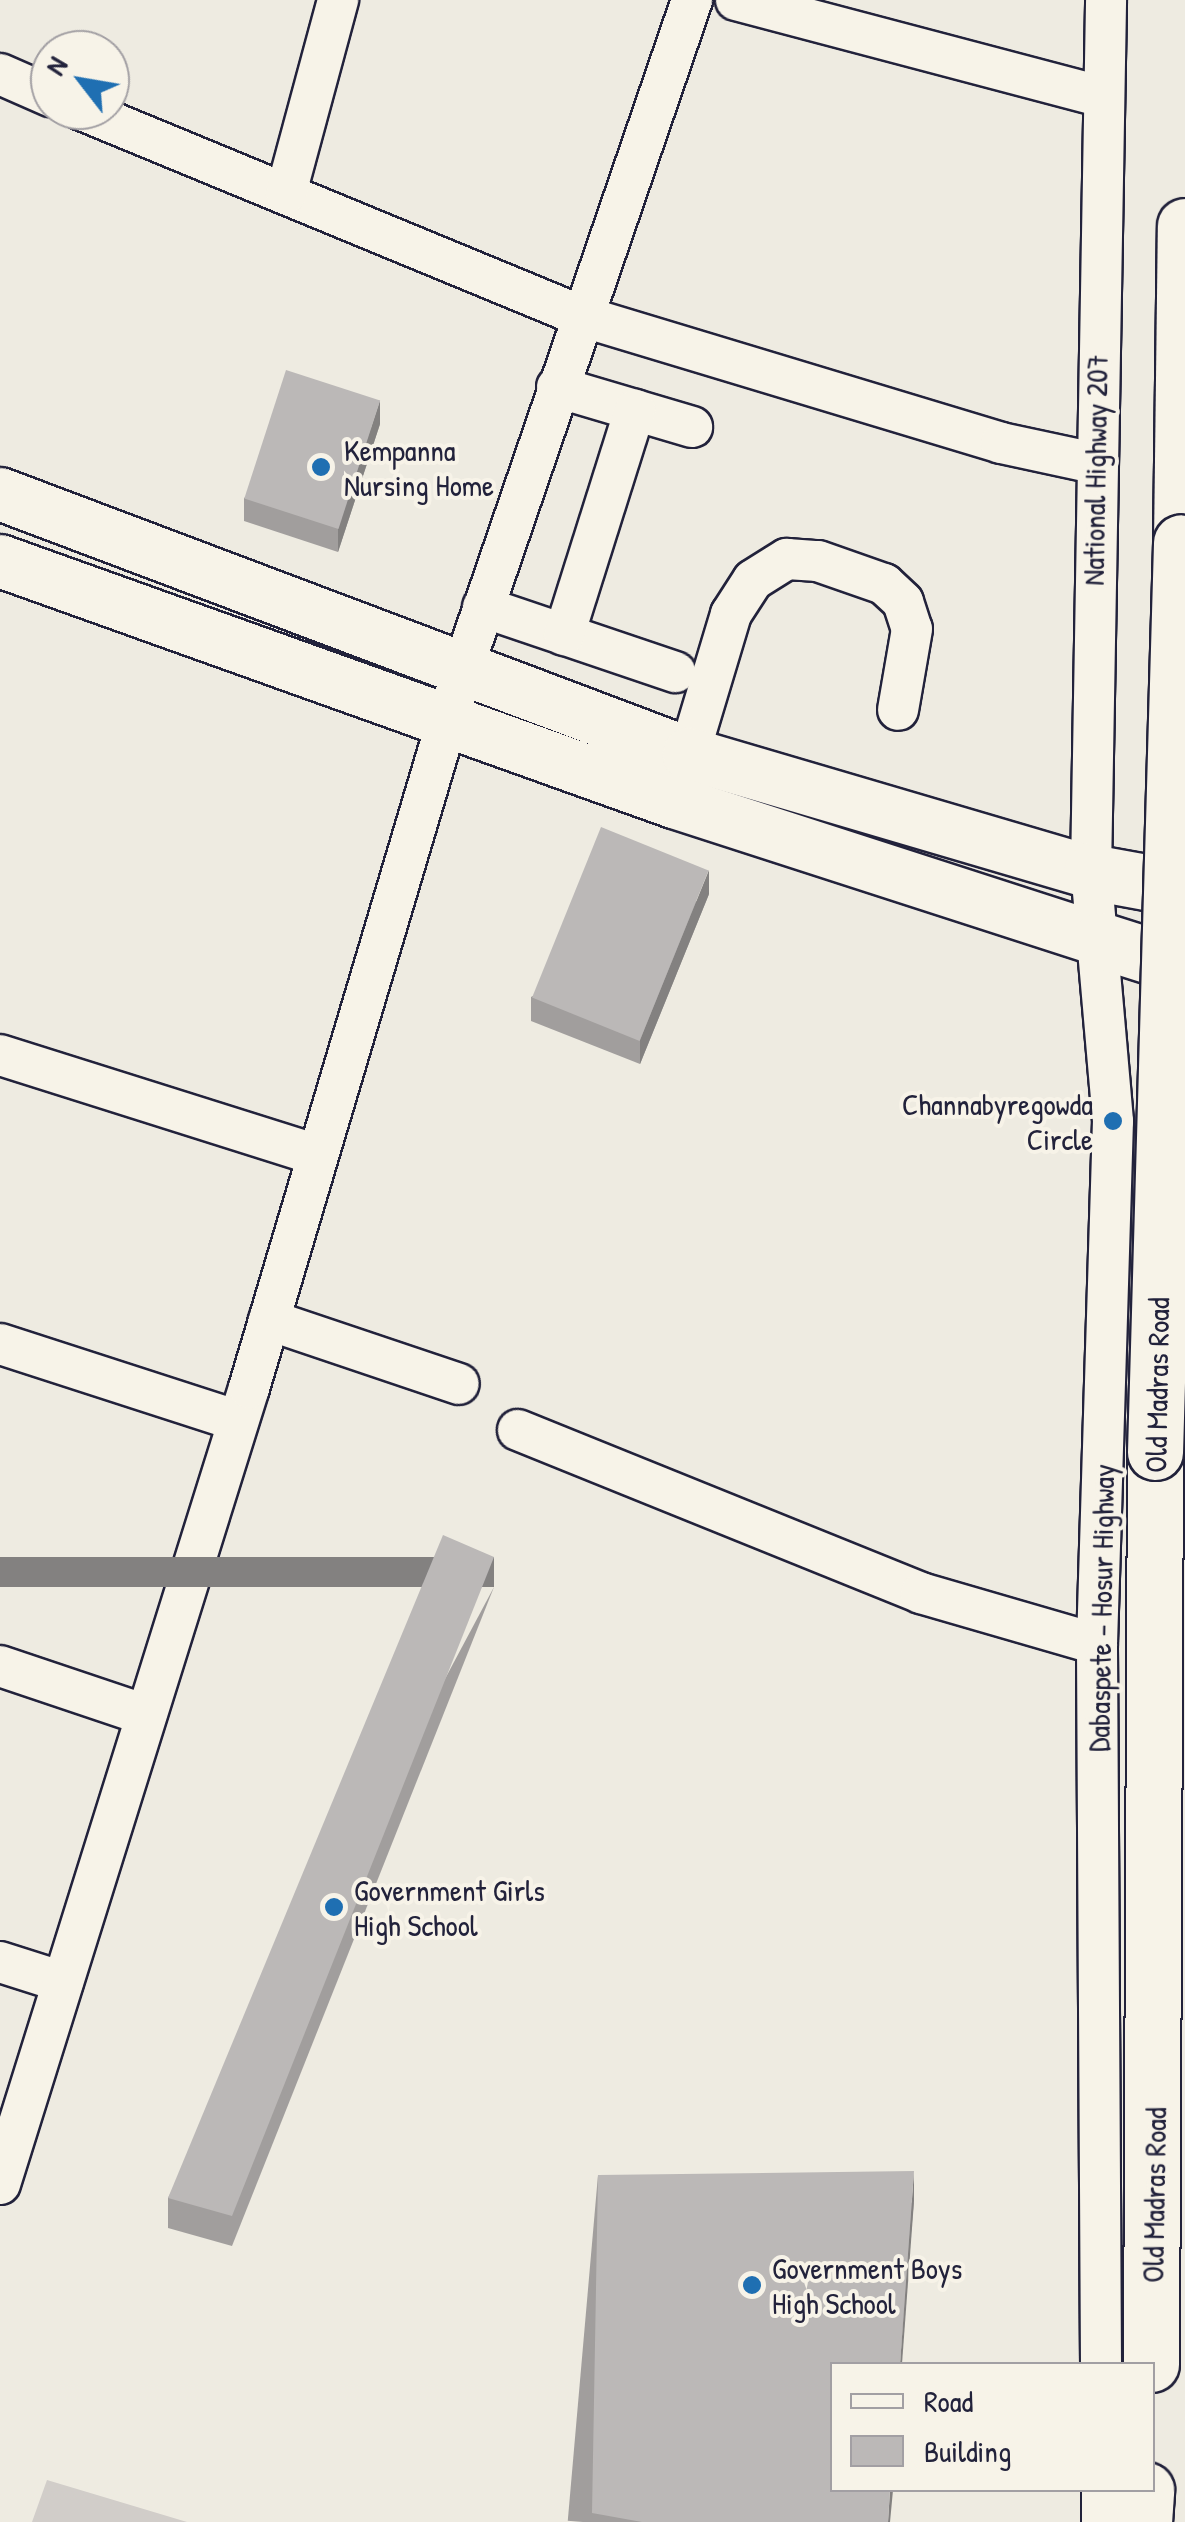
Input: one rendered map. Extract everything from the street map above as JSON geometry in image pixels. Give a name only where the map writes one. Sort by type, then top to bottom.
[{"type":"highway","name":"Old Madras Road","points":[[1151,2362],[1155,1452],[1185,226]]},
{"type":"highway","points":[[1091,872],[1185,889]]},
{"type":"highway","points":[[1100,940],[1185,967]]},
{"type":"highway","points":[[1144,2522],[1146,2492]]},
{"type":"main road","points":[[0,494],[689,754],[1091,872]]},
{"type":"main road","points":[[0,561],[448,717],[674,802],[1100,940]]},
{"type":"street","points":[[286,192],[338,0]]},
{"type":"street","points":[[0,2184],[269,1320],[463,668],[692,0]]},
{"type":"street","points":[[736,0],[1102,98]]},
{"type":"street","name":"National Highway 207","points":[[1100,940],[1091,872],[1094,463],[1106,0]]},
{"type":"street","points":[[0,74],[30,87]]},
{"type":"street","points":[[130,129],[581,316],[1000,444],[1094,463]]},
{"type":"street","points":[[557,387],[692,428]]},
{"type":"street","points":[[564,635],[635,410]]},
{"type":"street","points":[[689,754],[732,614],[753,580],[787,559],[818,561],[884,584],[903,602],[912,629],[898,710]]},
{"type":"street","points":[[483,607],[675,672]]},
{"type":"street","name":"Dabaspete - Hosur Highway","points":[[1100,940],[1114,1121],[1098,1644],[1101,2362]]},
{"type":"street","points":[[0,1055],[317,1155]]},
{"type":"street","points":[[269,1320],[459,1384]]},
{"type":"street","points":[[0,1344],[238,1421]]},
{"type":"street","points":[[518,1430],[921,1593],[1098,1644]]},
{"type":"street","points":[[0,1666],[146,1715]]},
{"type":"street","points":[[0,1962],[63,1982]]},
{"type":"street","points":[[1102,2492],[1102,2522]]},
{"type":"shaded area","points":[[47,2480],[187,2522],[32,2522]]},
{"type":"building","points":[[286,370],[380,401],[338,529],[244,498]]},
{"type":"building","points":[[601,827],[709,870],[640,1041],[532,998]]},
{"type":"building","name":"Government Girls High School","points":[[443,1535],[494,1557],[232,2216],[168,2198]]},
{"type":"building","name":"Government Boys High School","points":[[914,2171],[900,2362],[830,2362],[830,2492],[890,2492],[888,2522],[642,2522],[592,2513],[598,2175]]},
{"type":"place","name":"Kempanna Nursing Home","points":[[321,467]]},
{"type":"place","name":"Channabyregowda Circle","points":[[1113,1121]]},
{"type":"place","name":"Government Girls High School","points":[[334,1907]]},
{"type":"place","name":"Government Boys High School","points":[[752,2285]]}]
